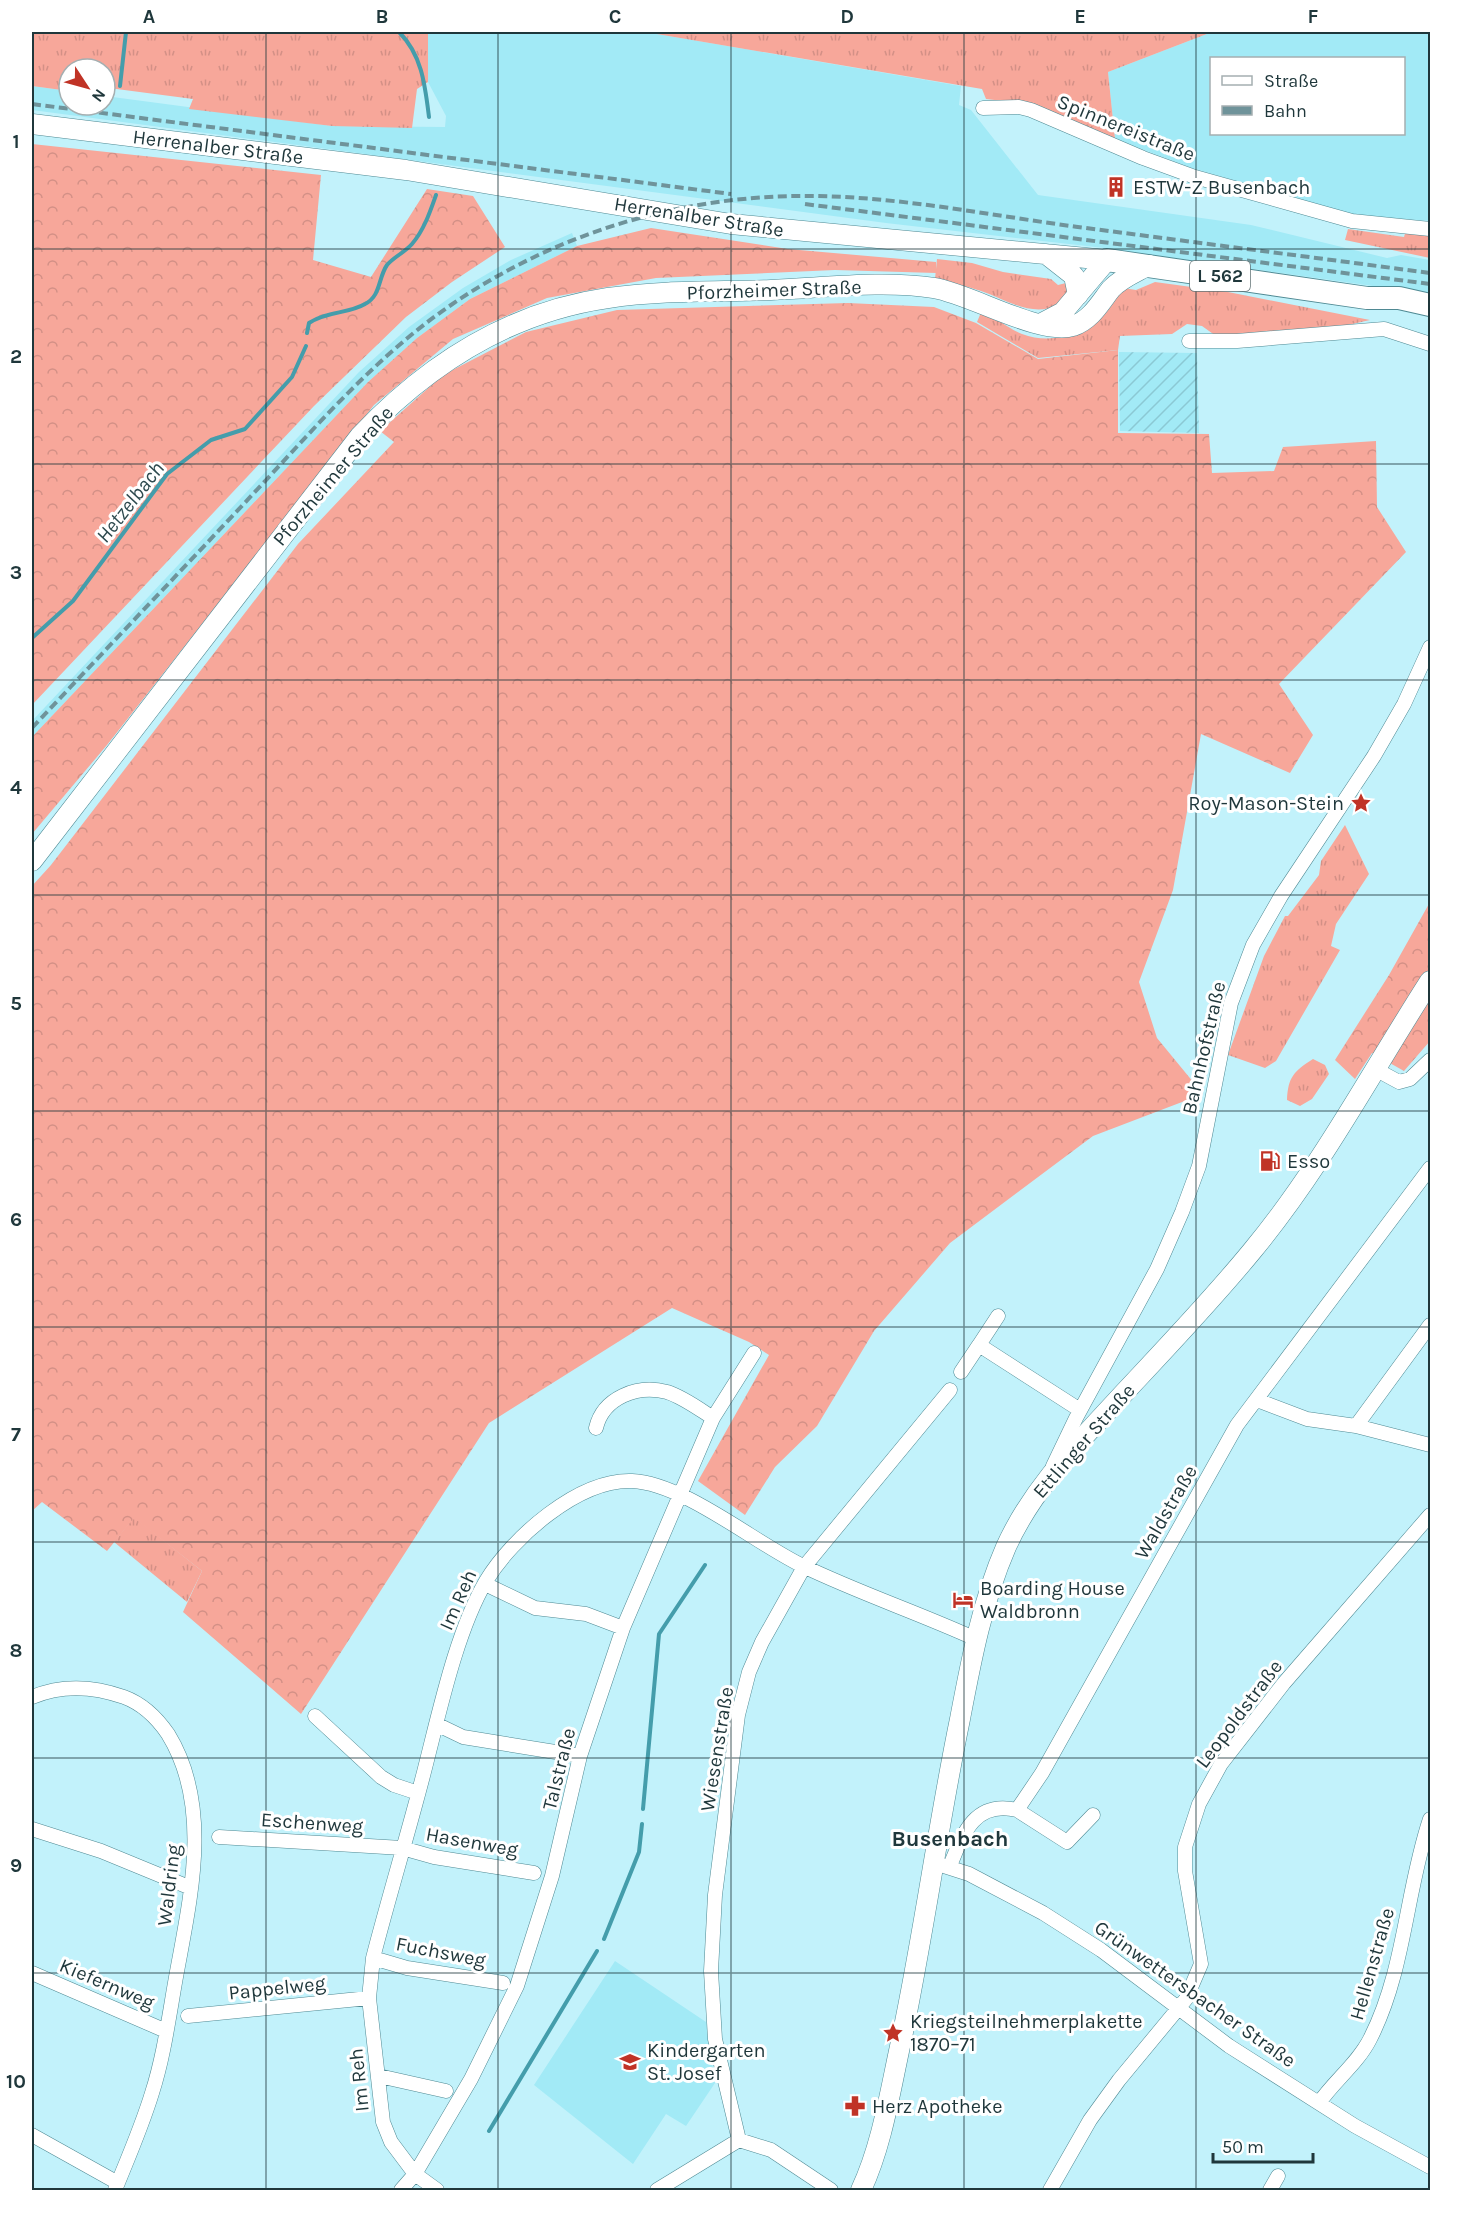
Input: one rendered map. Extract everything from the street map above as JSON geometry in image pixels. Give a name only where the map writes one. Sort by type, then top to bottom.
[{"type":"main road","name":"Herrenalber Straße","points":[[32,123],[417,172],[731,224],[1107,260],[1367,298],[1399,298],[1431,304]]},
{"type":"main road","points":[[1046,254],[1074,276],[1078,296]]},
{"type":"main road","points":[[1107,260],[1111,289],[1149,265]]},
{"type":"main road","points":[[1042,323],[1063,312],[1107,260]]},
{"type":"main road","name":"Pforzheimer Straße","points":[[32,861],[360,436],[410,388],[440,364],[469,347],[532,317],[570,306],[647,294],[905,286],[958,294],[1019,318],[1061,328],[1074,326],[1090,315],[1111,289]]},
{"type":"main road","name":"Herrenalber Straße","points":[[1367,298],[1397,312],[1431,319]]},
{"type":"main road","name":"Ettlinger Straße","points":[[867,2188],[942,1865],[942,1806],[976,1639],[990,1589],[1007,1545],[1027,1507],[1051,1474],[1195,1318],[1255,1248],[1310,1172],[1431,981]]},
{"type":"street","name":"Spinnereistraße","points":[[982,108],[1019,107],[1031,110],[1184,173],[1352,221],[1431,229]]},
{"type":"street","points":[[1189,341],[1237,341],[1378,329],[1390,330],[1431,344]]},
{"type":"street","name":"Bahnhofstraße","points":[[1051,1474],[1055,1458],[1157,1269],[1199,1166],[1227,1019],[1253,945],[1281,896],[1374,756],[1404,704],[1431,647]]},
{"type":"street","points":[[1375,1069],[1399,1082],[1410,1079],[1431,1059]]},
{"type":"street","name":"Waldstraße","points":[[1017,1810],[1042,1773],[1237,1425],[1431,1168]]},
{"type":"street","points":[[962,1372],[998,1316]]},
{"type":"street","points":[[1356,1426],[1431,1325]]},
{"type":"street","points":[[979,1345],[1080,1410]]},
{"type":"street","name":"Talstraße","points":[[401,2190],[415,2174],[457,2099],[471,2079],[517,1986],[552,1876],[580,1756],[623,1628],[713,1418],[754,1353]]},
{"type":"street","points":[[596,1428],[599,1414],[614,1399],[653,1390],[670,1393],[713,1418]]},
{"type":"street","name":"Wiesenstraße","points":[[739,2140],[715,2039],[711,1971],[715,1895],[738,1715],[749,1672],[762,1642],[804,1567],[950,1390]]},
{"type":"street","points":[[1257,1400],[1306,1419],[1356,1426],[1431,1445]]},
{"type":"street","name":"Im Reh","points":[[437,2190],[415,2174],[391,2142],[383,2122],[369,1998],[373,1958],[457,1650],[484,1584],[498,1563],[522,1537],[557,1508],[586,1492],[611,1484],[632,1481],[655,1486],[679,1495],[804,1567],[976,1639]]},
{"type":"street","name":"Leopoldstraße","points":[[1050,2190],[1096,2112],[1119,2080],[1179,2008],[1194,1985],[1202,1964],[1185,1871],[1185,1847],[1199,1804],[1221,1764],[1284,1683],[1431,1515]]},
{"type":"street","points":[[484,1584],[535,1608],[586,1614],[623,1628]]},
{"type":"street","name":"Waldring","points":[[32,1697],[63,1688],[99,1688],[129,1699],[159,1720],[173,1743],[190,1781],[195,1838],[191,1888],[166,2031],[153,2091],[116,2187]]},
{"type":"street","points":[[315,1716],[381,1777],[394,1785],[418,1793]]},
{"type":"street","points":[[436,1724],[463,1737],[580,1756]]},
{"type":"street","points":[[942,1865],[966,1828],[980,1815],[1003,1807],[1017,1810],[1067,1842],[1093,1815]]},
{"type":"street","name":"Hellenstraße","points":[[1319,2103],[1370,2040],[1380,2016],[1394,1970],[1414,1876],[1431,1819]]},
{"type":"street","points":[[32,1829],[101,1851],[191,1888]]},
{"type":"street","name":"Eschenweg","points":[[219,1837],[402,1848]]},
{"type":"street","name":"Hasenweg","points":[[402,1848],[434,1857],[534,1873]]},
{"type":"street","name":"Grünwettersbacher Straße","points":[[942,1865],[1043,1913],[1101,1950],[1229,2046],[1319,2103],[1431,2167]]},
{"type":"street","name":"Fuchsweg","points":[[373,1958],[407,1968],[503,1983]]},
{"type":"street","name":"Kiefernweg","points":[[32,1973],[166,2031]]},
{"type":"street","name":"Pappelweg","points":[[188,2016],[369,1998]]},
{"type":"street","points":[[379,2076],[446,2091]]},
{"type":"street","points":[[32,2136],[116,2187]]},
{"type":"street","points":[[657,2190],[739,2140],[771,2150],[831,2190]]},
{"type":"street","points":[[1270,2190],[1278,2176]]},
{"type":"shaded area","points":[[428,32],[645,32],[961,86],[959,105],[971,110],[1038,195],[1251,225],[1387,258],[1401,255],[1430,260],[1430,294],[1104,248],[886,223],[85,117],[117,117],[117,98],[332,126],[445,127],[446,116],[428,82]]},
{"type":"shaded area","points":[[1212,32],[1430,32],[1430,221],[1353,215],[1192,168],[1115,139],[1108,72]]},
{"type":"shaded area","points":[[32,86],[57,89],[57,113],[32,110]]},
{"type":"shaded area","points":[[572,233],[577,246],[470,299],[417,338],[368,382],[32,737],[32,721],[359,372],[409,327],[463,288],[511,260]]},
{"type":"shaded area","points":[[1119,352],[1197,353],[1199,433],[1120,431]]},
{"type":"shaded area","name":"Kindergarten St. Josef","points":[[615,1961],[706,2022],[715,2083],[686,2126],[666,2114],[633,2164],[534,2085]]},
{"type":"green space","points":[[32,32],[428,32],[428,82],[417,89],[412,128],[332,126],[189,109],[193,99],[117,89],[117,57],[57,57],[57,89],[32,86]]},
{"type":"green space","points":[[645,32],[1212,32],[1108,72],[1115,139],[1028,104],[986,99],[982,89]]},
{"type":"green space","points":[[32,144],[321,175],[313,260],[371,277],[427,189],[473,196],[505,247],[452,282],[406,317],[314,406],[32,705]]},
{"type":"green space","points":[[651,228],[788,249],[936,262],[936,273],[835,270],[656,278],[547,298],[453,339],[374,405],[107,745],[32,834],[32,737],[368,382],[417,338],[470,299],[577,246]]},
{"type":"green space","points":[[1348,229],[1404,237],[1406,230],[1430,233],[1430,258],[1345,240]]},
{"type":"green space","points":[[937,259],[972,263],[1003,272],[1051,279],[1058,285],[1070,282],[1069,290],[1066,298],[1048,308],[1019,306],[975,289],[935,279]]},
{"type":"green space","points":[[1155,282],[1228,292],[1370,320],[1339,327],[1216,336],[1202,326],[1187,324],[1172,334],[1120,336],[1118,350],[1038,358],[977,322],[982,310],[1022,334],[1044,338],[1066,336],[1086,328],[1104,315],[1123,288],[1136,290]]},
{"type":"green space","points":[[848,303],[934,307],[976,323],[1038,359],[1118,350],[1118,433],[1209,434],[1212,473],[1274,471],[1283,447],[1376,441],[1377,507],[1406,552],[1279,684],[1313,735],[1290,773],[1201,734],[1173,890],[1139,982],[1157,1038],[1203,1094],[1093,1136],[950,1243],[874,1331],[817,1426],[775,1467],[745,1515],[698,1481],[769,1355],[749,1342],[672,1308],[489,1423],[301,1714],[183,1612],[202,1571],[134,1518],[107,1551],[42,1502],[32,1511],[32,886],[51,865],[298,544],[394,442],[380,431],[443,375],[526,332],[617,310]]},
{"type":"green space","points":[[1345,825],[1369,874],[1336,924],[1331,946],[1340,950],[1276,1061],[1265,1068],[1228,1055],[1264,956],[1285,916],[1288,916],[1319,875],[1321,861]]},
{"type":"green space","points":[[1430,902],[1430,1041],[1404,1071],[1372,1053],[1355,1079],[1335,1060],[1389,975]]},
{"type":"green space","points":[[1313,1059],[1325,1065],[1329,1074],[1312,1099],[1300,1106],[1287,1100],[1289,1086],[1293,1075]]},
{"type":"green space","points":[[134,1517],[202,1571],[187,1602],[114,1542]]},
{"type":"waterway","points":[[120,86],[126,32]]},
{"type":"waterway","name":"Hetzelbach","points":[[399,32],[413,50],[418,61],[424,82],[429,117]]},
{"type":"waterway","name":"Hetzelbach","points":[[307,333],[309,323],[316,319],[352,310],[370,301],[377,292],[387,265],[409,247],[420,233],[436,195]]},
{"type":"waterway","name":"Hetzelbach","points":[[32,638],[73,601],[167,474],[211,440],[245,429],[292,377],[306,346]]},
{"type":"waterway","points":[[643,1809],[659,1634],[705,1565]]},
{"type":"waterway","points":[[604,1939],[639,1852],[642,1824]]},
{"type":"waterway","points":[[489,2131],[597,1951]]},
{"type":"railway","points":[[32,104],[731,194]]},
{"type":"railway","points":[[32,728],[323,419],[397,347],[423,325],[490,280],[573,240],[617,225],[661,212],[753,198],[799,196],[867,199],[936,206],[1430,273]]},
{"type":"railway","points":[[805,204],[1430,284]]},
{"type":"place","name":"ESTW-Z Busenbach","points":[[1116,187]]},
{"type":"place","name":"Roy-Mason-Stein","points":[[1361,803]]},
{"type":"place","name":"Esso","points":[[1270,1161]]},
{"type":"place","name":"Boarding House Waldbronn","points":[[963,1600]]},
{"type":"place","name":"Kriegsteilnehmerplakette 1870–71","points":[[893,2033]]},
{"type":"place","name":"Kindergarten St. Josef","points":[[630,2062]]},
{"type":"place","name":"Herz Apotheke","points":[[855,2106]]},
{"type":"district","name":"Busenbach","points":[[950,1839]]}]
